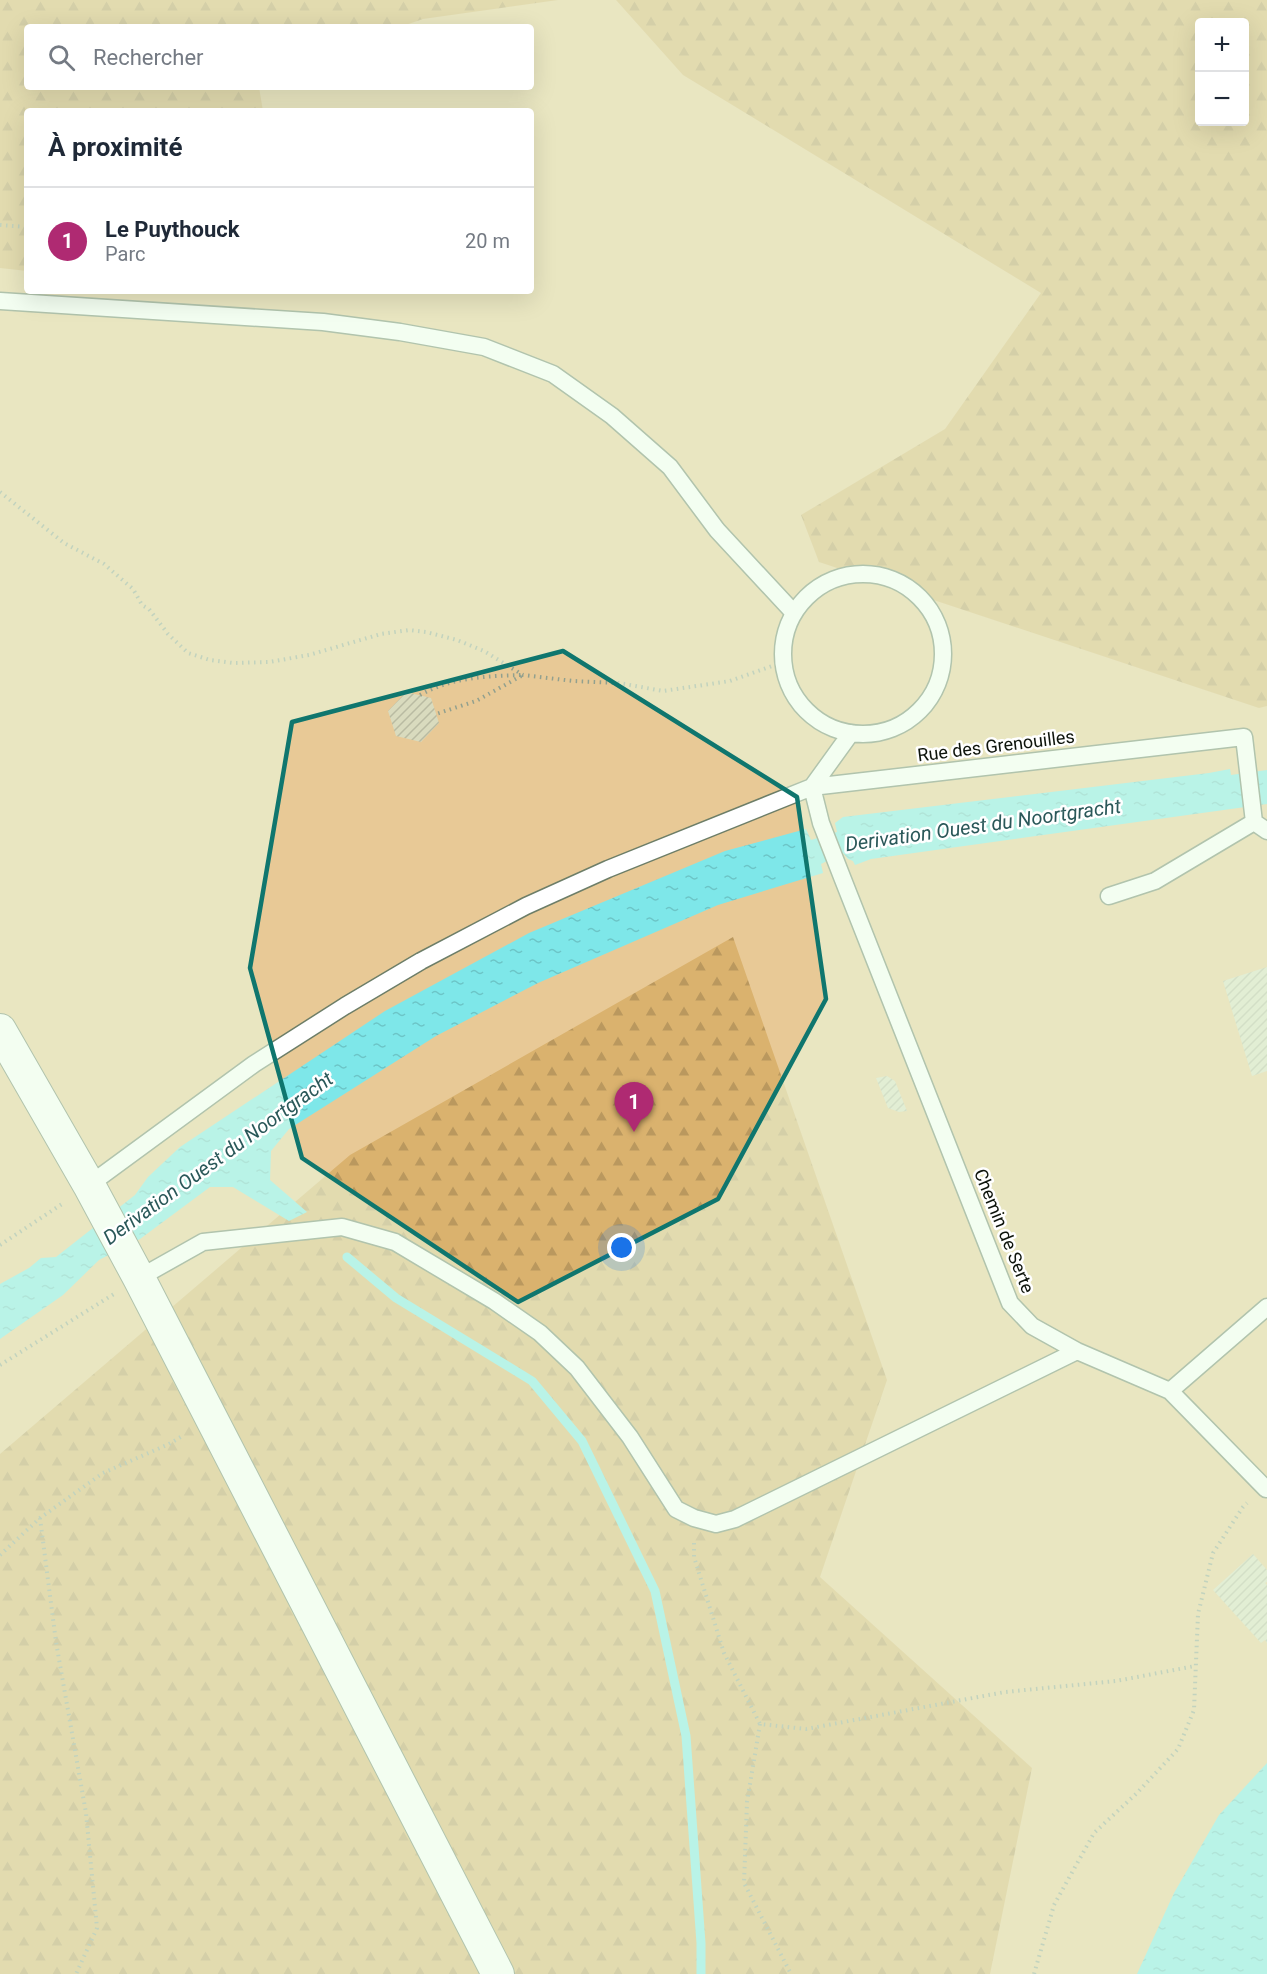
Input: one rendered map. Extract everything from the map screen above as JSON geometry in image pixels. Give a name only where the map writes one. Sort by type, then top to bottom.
[{"type":"street","points":[[0,1030],[133,1268],[498,1974]]},
{"type":"lane","points":[[0,301],[323,322],[389,330],[484,347],[554,374],[612,416],[670,467],[717,530],[794,613]]},
{"type":"lane","points":[[873,574],[898,582],[910,589],[924,603],[940,632],[943,658],[937,684],[923,706],[903,723],[890,729],[878,733],[851,733],[826,724],[805,709],[790,687],[783,662],[785,637],[794,613],[811,593],[834,579],[873,574]]},
{"type":"lane","points":[[812,787],[851,733]]},
{"type":"lane","name":"Rue des Grenouilles","points":[[93,1193],[254,1064],[352,1001],[421,961],[526,906],[634,857],[812,787],[1244,737],[1258,823]]},
{"type":"lane","name":"Chemin de Serte","points":[[812,787],[821,823],[1010,1303],[1032,1326],[1077,1351],[1170,1391],[1266,1489]]},
{"type":"lane","points":[[1109,896],[1155,881],[1258,823]]},
{"type":"lane","points":[[133,1268],[203,1242],[342,1227],[395,1242],[494,1301],[540,1333],[577,1368],[624,1429],[676,1509],[694,1518],[716,1524],[735,1519],[1077,1351]]},
{"type":"lane","points":[[1170,1391],[1267,1307]]},
{"type":"path","points":[[0,225],[24,227]]},
{"type":"path","points":[[0,492],[64,543],[104,564],[133,589],[142,604],[188,653],[221,662],[269,662],[309,655],[381,634],[409,630],[457,640],[484,651],[523,675]]},
{"type":"path","points":[[420,695],[435,687],[463,679],[523,675],[573,681],[619,683],[663,691],[730,681],[783,662]]},
{"type":"path","points":[[436,714],[476,702],[523,675]]},
{"type":"path","points":[[0,1245],[93,1193]]},
{"type":"path","points":[[0,1365],[133,1268]]},
{"type":"path","points":[[0,1555],[40,1518],[103,1473],[169,1444],[210,1418]]},
{"type":"path","points":[[1034,1974],[1054,1905],[1094,1833],[1137,1793],[1178,1749],[1194,1710],[1198,1614],[1213,1553],[1243,1507],[1266,1489]]},
{"type":"path","points":[[40,1518],[56,1642],[86,1813],[97,1928],[76,1974]]},
{"type":"path","points":[[694,1518],[694,1557],[724,1653],[760,1724],[747,1802],[744,1883],[791,1974]]},
{"type":"path","points":[[760,1724],[806,1729],[1005,1692],[1116,1681],[1195,1666]]},
{"type":"highlighted area","points":[[563,651],[797,797],[826,999],[718,1199],[518,1302],[302,1158],[250,968],[292,722]]},
{"type":"shaded area","points":[[0,0],[1267,0],[1267,1974],[0,1974]]},
{"type":"green space","points":[[0,0],[558,0],[423,19],[409,24],[24,24],[24,90],[260,90],[262,108],[24,108],[24,271],[0,268]]},
{"type":"green space","points":[[616,0],[1267,0],[1267,706],[1259,708],[819,562],[801,515],[945,429],[1041,293],[683,75]]},
{"type":"green space","points":[[733,937],[887,1380],[820,1577],[1032,1768],[990,1974],[0,1974],[0,1454],[350,1155]]},
{"type":"water","name":"Derivation Ouest du Noortgracht","points":[[1230,769],[1231,775],[1267,770],[1267,804],[871,859],[855,865],[843,853],[821,864],[823,873],[718,905],[538,983],[436,1036],[289,1129],[271,1151],[270,1180],[307,1212],[289,1221],[233,1187],[210,1187],[140,1239],[99,1260],[63,1295],[0,1339],[0,1284],[29,1268],[41,1258],[56,1257],[135,1195],[148,1177],[180,1147],[385,1011],[529,933],[725,851],[806,829],[811,840],[837,832],[835,823],[843,817]]},
{"type":"water","points":[[1267,1763],[1267,1974],[1137,1974],[1174,1893],[1219,1815]]},
{"type":"building","points":[[406,692],[431,698],[439,723],[421,742],[396,736],[388,711]]},
{"type":"building","points":[[1267,967],[1267,1071],[1252,1076],[1223,981]]},
{"type":"building","points":[[887,1076],[895,1081],[907,1111],[899,1112],[888,1108],[876,1078]]},
{"type":"building","points":[[1253,1554],[1267,1570],[1267,1582],[1265,1583],[1267,1585],[1267,1643],[1265,1640],[1261,1643],[1213,1590]]},
{"type":"waterway","points":[[347,1257],[396,1298],[532,1381],[582,1441],[655,1591],[686,1736],[701,1943],[701,1974]]},
{"type":"place","name":"Le Puythouck","points":[[634,1132]]}]
